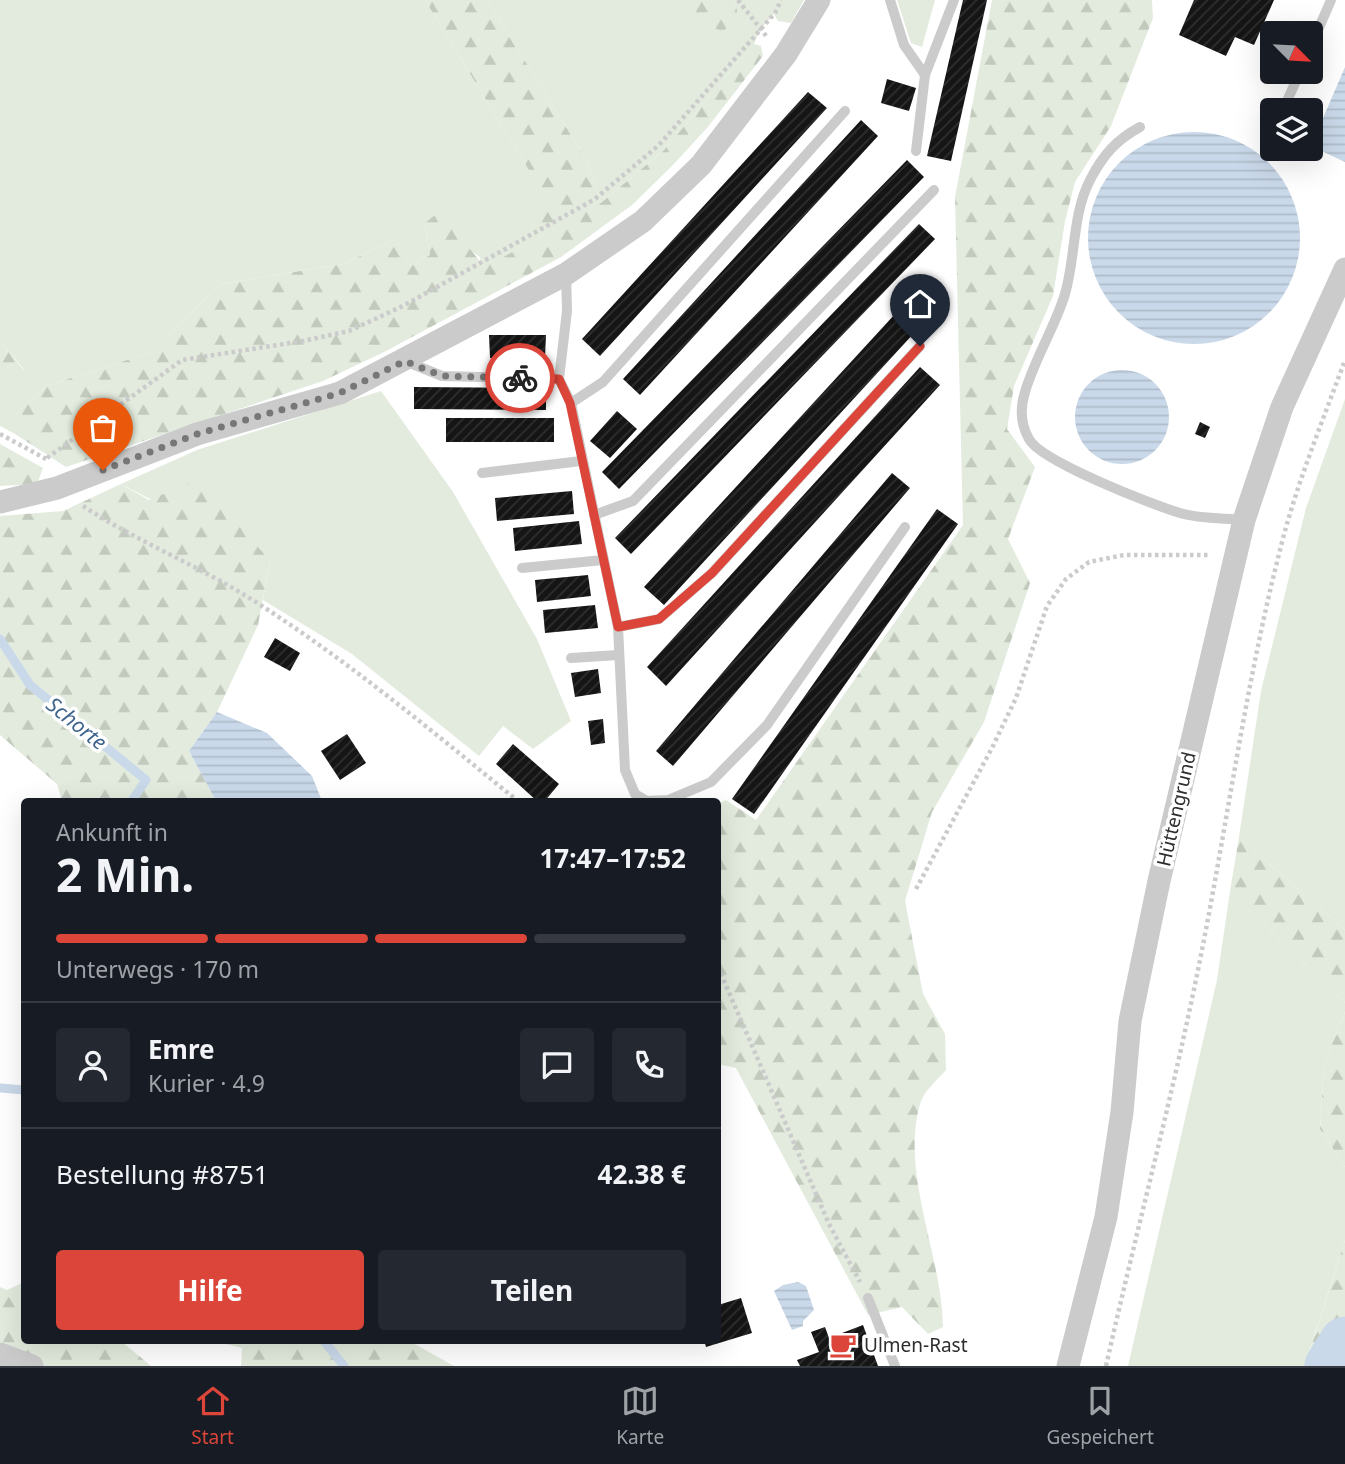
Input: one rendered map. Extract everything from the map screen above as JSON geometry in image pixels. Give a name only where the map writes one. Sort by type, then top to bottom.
[{"type":"street","points":[[0,502],[57,488],[197,434],[340,393],[566,274],[643,221],[701,165],[786,54],[819,0]]},
{"type":"street","name":"Hüttengrund","points":[[1068,1366],[1106,1217],[1122,1112],[1130,1021],[1244,520],[1282,407],[1345,269]]},
{"type":"street","points":[[0,1354],[32,1366]]},
{"type":"lane","points":[[890,0],[904,45],[925,75]]},
{"type":"lane","points":[[916,151],[925,75],[954,0]]},
{"type":"lane","points":[[1322,21],[1331,0]]},
{"type":"lane","points":[[570,403],[603,382],[845,111]]},
{"type":"lane","points":[[1140,127],[1120,138],[1107,152],[1089,182],[1080,207],[1064,296],[1024,393],[1021,418],[1029,441],[1049,457],[1116,488],[1181,513],[1244,520]]},
{"type":"lane","points":[[594,515],[633,501],[934,190]]},
{"type":"lane","points":[[566,274],[567,312],[559,379],[570,403],[618,627],[625,770],[635,794],[642,798]]},
{"type":"lane","points":[[618,627],[659,619],[712,573],[920,346]]},
{"type":"lane","points":[[405,361],[442,376],[559,379]]},
{"type":"lane","points":[[482,473],[581,461]]},
{"type":"lane","points":[[673,798],[711,782],[767,725],[905,527]]},
{"type":"lane","points":[[522,569],[603,560]]},
{"type":"lane","points":[[570,658],[618,655]]},
{"type":"lane","points":[[868,1298],[895,1366]]},
{"type":"path","points":[[738,0],[760,30],[786,54]]},
{"type":"path","points":[[0,434],[47,458],[181,360],[349,331],[402,306],[595,199],[659,145],[775,13],[781,0]]},
{"type":"path","points":[[1106,1366],[1137,1225],[1181,1054],[1251,672],[1280,548],[1301,480],[1345,360]]},
{"type":"path","points":[[57,488],[112,525],[249,598],[344,660],[514,798]]},
{"type":"path","points":[[916,890],[998,736],[1016,698],[1047,606],[1066,579],[1089,562],[1124,555],[1236,555]]},
{"type":"path","points":[[721,974],[829,1224],[868,1298]]},
{"type":"green space","points":[[0,0],[425,0],[533,177],[536,213],[546,234],[485,268],[479,256],[425,223],[430,255],[410,266],[396,239],[343,264],[221,284],[149,353],[46,386],[15,415],[15,434],[0,426],[0,381],[24,369],[0,342]]},
{"type":"green space","points":[[425,0],[487,0],[587,161],[601,203],[664,150],[754,44],[761,46],[763,56],[707,128],[632,205],[561,257],[386,351],[323,381],[66,467],[15,434],[15,415],[46,386],[149,353],[221,284],[343,264],[396,239],[410,266],[430,255],[425,223],[439,212],[485,267],[546,234],[535,213],[533,177]]},
{"type":"green space","points":[[487,0],[670,0],[693,22],[736,5],[732,0],[804,0],[791,23],[778,21],[774,14],[760,30],[754,44],[664,150],[601,203],[587,161]]},
{"type":"green space","points":[[670,0],[732,0],[736,5],[738,19],[723,31],[693,22]]},
{"type":"green space","points":[[897,0],[935,0],[922,47],[911,43]]},
{"type":"green space","points":[[992,0],[1152,0],[1153,18],[1111,126],[1075,182],[1065,221],[1053,296],[1014,386],[1007,429],[1035,467],[1008,539],[1030,583],[984,722],[932,812],[905,901],[923,994],[945,1034],[946,1070],[922,1099],[915,1130],[918,1186],[936,1271],[943,1327],[928,1334],[902,1307],[868,1315],[736,1068],[721,1065],[721,802],[726,800],[756,820],[963,525],[955,197]]},
{"type":"green space","points":[[0,342],[24,370],[0,381]]},
{"type":"green space","points":[[381,391],[453,492],[537,639],[571,721],[533,749],[503,726],[479,756],[352,654],[263,600],[270,561],[121,484],[197,450]]},
{"type":"green space","points":[[1345,399],[1345,930],[1239,837],[1261,691],[1306,508]]},
{"type":"green space","points":[[0,444],[43,468],[37,484],[0,486]]},
{"type":"green space","points":[[200,479],[270,561],[258,625],[217,712],[189,751],[214,798],[61,798],[57,784],[0,735],[0,516],[63,511],[121,484],[149,500]]},
{"type":"green space","points":[[1239,837],[1345,930],[1345,1003],[1230,891]]},
{"type":"green space","points":[[1230,891],[1345,1003],[1345,1012],[1324,1064],[1320,1129],[1345,1167],[1345,1240],[1309,1352],[1314,1366],[1128,1366],[1217,980]]},
{"type":"green space","points":[[1345,1012],[1345,1167],[1320,1129],[1324,1064]]},
{"type":"green space","points":[[1345,1240],[1345,1366],[1314,1366],[1309,1353]]},
{"type":"green space","points":[[21,1283],[21,1344],[125,1344],[151,1366],[0,1366],[0,1287],[7,1290]]},
{"type":"green space","points":[[225,1344],[415,1344],[454,1366],[241,1366],[242,1348]]},
{"type":"water","points":[[1345,67],[1345,162],[1323,152],[1323,118]]},
{"type":"water","points":[[1173,134],[1215,134],[1235,140],[1253,150],[1260,156],[1260,161],[1269,163],[1282,179],[1292,197],[1298,217],[1298,259],[1292,279],[1282,297],[1269,313],[1253,326],[1235,336],[1215,342],[1173,342],[1153,336],[1135,326],[1119,313],[1106,297],[1096,279],[1090,259],[1090,217],[1096,197],[1106,179],[1119,163],[1135,150],[1153,140]]},
{"type":"water","points":[[1122,370],[1140,374],[1155,384],[1165,399],[1169,417],[1165,435],[1155,450],[1140,460],[1122,464],[1104,460],[1089,450],[1079,435],[1075,417],[1079,399],[1089,384],[1104,374]]},
{"type":"water","points":[[217,712],[267,733],[312,776],[321,798],[214,798],[189,751]]},
{"type":"water","points":[[798,1282],[806,1286],[814,1310],[803,1321],[803,1326],[792,1330],[774,1291],[783,1285]]},
{"type":"building","points":[[963,0],[987,0],[951,161],[927,156]]},
{"type":"building","points":[[1194,0],[1274,0],[1265,21],[1260,21],[1260,32],[1254,45],[1235,37],[1226,56],[1179,35]]},
{"type":"building","points":[[887,79],[916,88],[909,111],[881,103]]},
{"type":"building","points":[[808,92],[827,108],[600,356],[582,339]]},
{"type":"building","points":[[861,120],[878,136],[640,395],[623,379]]},
{"type":"building","points":[[907,160],[924,177],[619,489],[602,472]]},
{"type":"building","points":[[919,224],[935,239],[631,554],[615,538]]},
{"type":"building","points":[[918,289],[938,307],[664,605],[644,587]]},
{"type":"building","points":[[489,335],[546,335],[545,357],[490,358]]},
{"type":"building","points":[[920,367],[940,385],[666,686],[647,667]]},
{"type":"building","points":[[414,387],[546,388],[546,410],[414,409]]},
{"type":"building","points":[[617,411],[637,429],[610,458],[590,441]]},
{"type":"building","points":[[446,418],[554,418],[554,442],[446,442]]},
{"type":"building","points":[[1200,422],[1210,427],[1205,438],[1195,434]]},
{"type":"building","points":[[892,473],[910,488],[673,766],[656,751]]},
{"type":"building","points":[[572,491],[574,514],[497,521],[495,498]]},
{"type":"building","points":[[937,509],[958,524],[754,814],[732,799]]},
{"type":"building","points":[[579,521],[582,544],[515,551],[513,528]]},
{"type":"building","points":[[588,575],[591,596],[537,602],[535,580]]},
{"type":"building","points":[[595,605],[598,628],[545,633],[543,610]]},
{"type":"building","points":[[275,638],[300,653],[290,671],[264,657]]},
{"type":"building","points":[[598,669],[601,693],[575,697],[571,673]]},
{"type":"building","points":[[603,719],[605,743],[591,745],[588,721]]},
{"type":"building","points":[[347,734],[366,763],[340,780],[321,751]]},
{"type":"building","points":[[513,744],[559,784],[547,798],[534,798],[496,764]]},
{"type":"building","points":[[741,1298],[752,1333],[721,1342],[721,1304]]},
{"type":"building","name":"Ulmen-Rast","points":[[863,1325],[878,1366],[800,1366],[797,1360],[819,1352],[811,1332],[825,1327],[829,1338]]},
{"type":"waterway","name":"Schorte","points":[[0,639],[30,685],[146,780],[134,798]]},
{"type":"waterway","points":[[0,1088],[21,1090]]},
{"type":"waterway","points":[[1330,1366],[1345,1342]]},
{"type":"waterway","name":"Schorte","points":[[326,1344],[344,1366]]},
{"type":"way so far","points":[[103,470],[197,434],[340,393],[405,361],[442,376],[520,378]]},
{"type":"place","name":"Ulmen-Rast","points":[[843,1345]]},
{"type":"route","points":[[520,378],[559,379],[570,403],[618,627],[659,619],[712,573],[920,346]]}]
